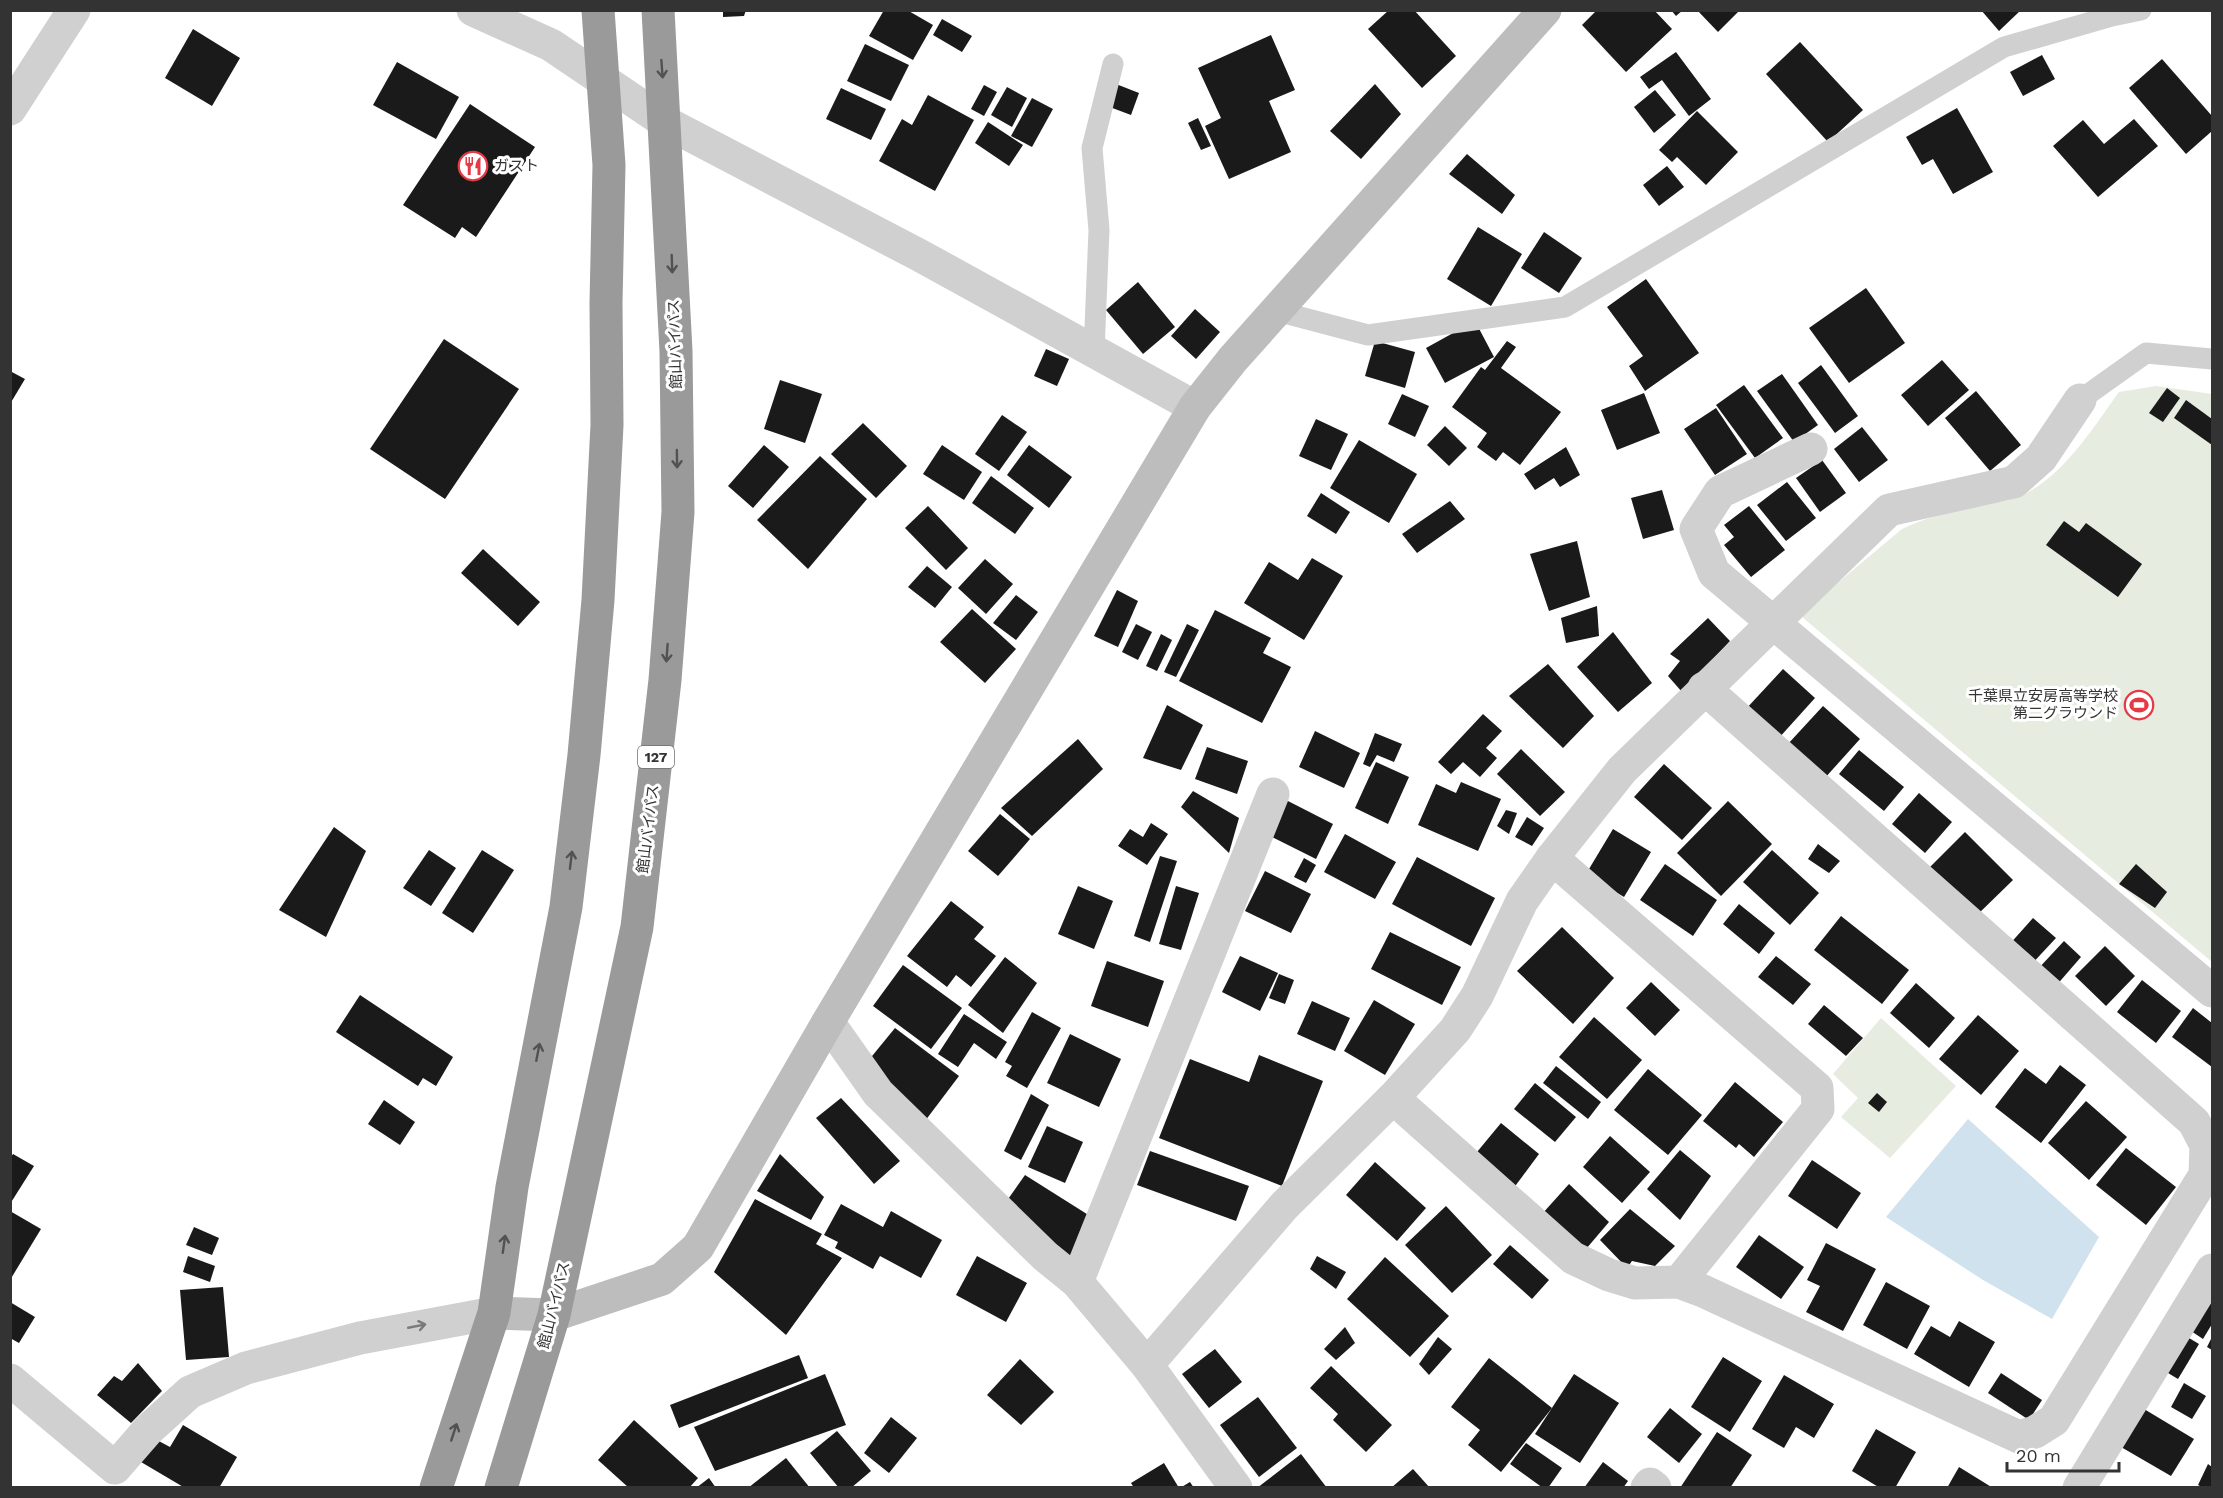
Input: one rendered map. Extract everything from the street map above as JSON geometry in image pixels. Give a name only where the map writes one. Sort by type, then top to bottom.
[{"type":"highway","points":[[436,1488],[494,1313],[512,1187],[566,907],[597,611],[607,425],[606,303],[609,165],[598,10]]},
{"type":"highway","name":"館山バイパス","points":[[501,1488],[554,1315],[637,927],[665,680],[678,512],[675,351],[658,10]]},
{"type":"street","points":[[10,109],[74,10]]},
{"type":"street","points":[[473,10],[551,45],[602,77],[665,122],[919,255],[1195,407]]},
{"type":"street","points":[[10,1380],[115,1468],[148,1430],[190,1392],[246,1368],[360,1338],[494,1313],[554,1315],[662,1279],[698,1247],[828,1022],[1195,407],[1233,359],[1545,10]]},
{"type":"street","points":[[1147,1365],[1284,1206],[1438,1051],[1478,996],[1522,901],[1552,858],[1622,770],[1889,510],[2014,482],[2041,458],[2080,400]]},
{"type":"street","points":[[1811,449],[1720,492],[1696,530],[1714,573],[2212,991]]},
{"type":"street","points":[[1393,1098],[1573,1258],[1609,1275],[1635,1283],[1679,1282],[2019,1437],[2035,1432],[2054,1420],[2205,1175],[2206,1145],[2194,1122],[1704,688]]},
{"type":"street","points":[[1077,1282],[1273,794]]},
{"type":"street","points":[[1552,858],[1817,1088],[1818,1109],[1679,1282]]},
{"type":"street","points":[[828,1022],[878,1093],[1046,1256],[1077,1282],[1147,1365],[1236,1488]]},
{"type":"street","points":[[2079,1488],[2212,1270]]},
{"type":"street","points":[[1647,1488],[1650,1484],[1655,1488]]},
{"type":"lane","points":[[1277,311],[1368,335],[1565,307],[2004,47],[2141,10]]},
{"type":"lane","points":[[1094,352],[1099,230],[1092,148],[1113,64]]},
{"type":"lane","points":[[2080,400],[2146,353],[2212,359]]},
{"type":"shaded area","name":"千葉県立安房高等学校 第二グラウンド","points":[[2156,386],[2212,394],[2212,962],[1802,617],[1804,611],[1902,529],[1941,515],[2014,499],[2034,489],[2049,478],[2075,452],[2119,392]]},
{"type":"shaded area","points":[[1881,1018],[1956,1086],[1890,1158],[1841,1117],[1858,1098],[1833,1074]]},
{"type":"water","points":[[1968,1119],[2099,1237],[2052,1319],[1983,1280],[1886,1217]]},
{"type":"building","points":[[723,10],[746,10],[744,16],[723,17]]},
{"type":"building","points":[[884,10],[907,10],[933,25],[913,60],[869,36]]},
{"type":"building","points":[[1389,10],[1414,10],[1456,56],[1422,88],[1368,29]]},
{"type":"building","points":[[1597,10],[1654,10],[1672,29],[1626,72],[1582,25]]},
{"type":"building","points":[[1671,10],[1683,10],[1676,16]]},
{"type":"building","points":[[1697,10],[1740,10],[1718,32]]},
{"type":"building","points":[[1981,10],[2021,10],[1999,31]]},
{"type":"building","points":[[942,19],[972,36],[962,52],[933,35]]},
{"type":"building","points":[[193,29],[240,58],[212,106],[165,78]]},
{"type":"building","points":[[1271,35],[1295,90],[1269,101],[1291,152],[1229,179],[1205,126],[1221,118],[1198,68]]},
{"type":"building","points":[[1800,42],[1863,110],[1828,142],[1766,74]]},
{"type":"building","points":[[865,44],[909,65],[891,101],[847,81]]},
{"type":"building","points":[[1676,52],[1711,99],[1689,116],[1662,80],[1649,89],[1640,77]]},
{"type":"building","points":[[2042,55],[2055,79],[2023,96],[2010,72]]},
{"type":"building","points":[[2162,59],[2212,116],[2212,131],[2186,154],[2129,88]]},
{"type":"building","points":[[397,62],[459,97],[436,139],[373,105]]},
{"type":"building","points":[[1116,84],[1139,93],[1131,115],[1107,106]]},
{"type":"building","points":[[1375,84],[1401,114],[1361,159],[1330,131]]},
{"type":"building","points":[[984,85],[997,92],[984,116],[971,109]]},
{"type":"building","points":[[1007,87],[1027,98],[1012,127],[991,115]]},
{"type":"building","points":[[841,88],[886,109],[871,140],[826,119]]},
{"type":"building","points":[[1655,90],[1676,115],[1654,133],[1634,107]]},
{"type":"building","points":[[928,95],[974,120],[935,191],[879,161],[902,119],[912,125]]},
{"type":"building","points":[[1032,98],[1053,109],[1032,147],[1011,136]]},
{"type":"building","points":[[470,104],[535,147],[476,237],[462,227],[455,238],[403,205]]},
{"type":"building","points":[[1957,108],[1993,172],[1953,194],[1933,159],[1922,165],[1906,137]]},
{"type":"building","points":[[1697,111],[1738,152],[1706,185],[1677,157],[1672,162],[1659,150]]},
{"type":"building","points":[[1198,118],[1211,146],[1201,150],[1188,123]]},
{"type":"building","points":[[2134,119],[2158,146],[2098,197],[2053,146],[2083,120],[2104,144]]},
{"type":"building","points":[[988,122],[1023,145],[1009,166],[975,143]]},
{"type":"building","points":[[1467,154],[1515,195],[1502,214],[1449,174]]},
{"type":"building","points":[[1667,166],[1684,187],[1659,206],[1643,185]]},
{"type":"building","points":[[1478,227],[1522,254],[1491,306],[1447,279]]},
{"type":"building","points":[[1544,232],[1582,258],[1559,293],[1521,268]]},
{"type":"building","points":[[1646,279],[1699,353],[1645,391],[1629,366],[1643,356],[1607,307]]},
{"type":"building","points":[[1138,282],[1175,327],[1143,354],[1106,310]]},
{"type":"building","points":[[1866,288],[1905,343],[1849,383],[1809,328]]},
{"type":"building","points":[[1195,309],[1220,332],[1196,359],[1171,336]]},
{"type":"building","points":[[1475,321],[1494,357],[1445,383],[1426,348]]},
{"type":"building","points":[[444,339],[519,389],[445,499],[370,449]]},
{"type":"building","points":[[1375,341],[1415,352],[1405,388],[1365,376]]},
{"type":"building","points":[[1507,341],[1516,347],[1501,368],[1561,412],[1520,465],[1503,452],[1496,461],[1477,447],[1487,433],[1452,407],[1481,367],[1485,370]]},
{"type":"building","points":[[1046,349],[1069,359],[1057,386],[1034,376]]},
{"type":"building","points":[[1942,360],[1969,390],[1928,426],[1901,395]]},
{"type":"building","points":[[1821,365],[1858,416],[1835,433],[1798,383]]},
{"type":"building","points":[[10,371],[25,379],[10,404]]},
{"type":"building","points":[[1782,374],[1818,425],[1794,442],[1757,391]]},
{"type":"building","points":[[780,380],[822,394],[805,443],[764,429]]},
{"type":"building","points":[[1744,385],[1783,438],[1755,458],[1716,405]]},
{"type":"building","points":[[2167,388],[2180,398],[2163,422],[2149,413]]},
{"type":"building","points":[[1976,391],[2021,445],[1990,471],[1945,418]]},
{"type":"building","points":[[1644,393],[1660,433],[1617,450],[1601,410]]},
{"type":"building","points":[[1402,394],[1429,406],[1415,437],[1388,424]]},
{"type":"building","points":[[2186,400],[2212,419],[2212,445],[2174,418]]},
{"type":"building","points":[[1716,408],[1747,454],[1715,475],[1684,429]]},
{"type":"building","points":[[1002,415],[1027,432],[999,471],[975,454]]},
{"type":"building","points":[[1316,419],[1348,434],[1331,470],[1299,456]]},
{"type":"building","points":[[863,423],[907,466],[876,498],[831,454]]},
{"type":"building","points":[[1445,426],[1467,448],[1449,466],[1427,445]]},
{"type":"building","points":[[1862,427],[1888,460],[1859,482],[1834,449]]},
{"type":"building","points":[[1359,440],[1417,474],[1389,523],[1330,488]]},
{"type":"building","points":[[764,445],[789,467],[753,508],[728,486]]},
{"type":"building","points":[[942,445],[982,472],[964,500],[923,474]]},
{"type":"building","points":[[1029,445],[1072,477],[1049,508],[1007,475]]},
{"type":"building","points":[[1566,447],[1580,475],[1560,487],[1554,478],[1535,490],[1524,474]]},
{"type":"building","points":[[820,456],[867,499],[808,569],[757,520]]},
{"type":"building","points":[[1822,460],[1846,493],[1820,512],[1796,478]]},
{"type":"building","points":[[991,476],[1034,508],[1015,534],[972,503]]},
{"type":"building","points":[[1787,482],[1816,518],[1786,541],[1757,505]]},
{"type":"building","points":[[1662,490],[1674,530],[1643,539],[1631,498]]},
{"type":"building","points":[[1321,493],[1350,512],[1336,534],[1307,516]]},
{"type":"building","points":[[1450,501],[1465,519],[1417,553],[1402,534]]},
{"type":"building","points":[[928,506],[968,548],[946,570],[905,528]]},
{"type":"building","points":[[1749,506],[1785,550],[1751,577],[1724,545],[1734,537],[1724,525]]},
{"type":"building","points":[[2064,521],[2079,532],[2086,523],[2142,564],[2118,597],[2046,545]]},
{"type":"building","points":[[1577,541],[1590,597],[1549,611],[1530,554]]},
{"type":"building","points":[[483,549],[540,602],[518,626],[461,573]]},
{"type":"building","points":[[1312,558],[1343,576],[1304,640],[1244,603],[1269,562],[1298,580]]},
{"type":"building","points":[[985,559],[1013,584],[986,614],[958,588]]},
{"type":"building","points":[[927,566],[952,587],[935,608],[908,587]]},
{"type":"building","points":[[1117,590],[1138,601],[1118,647],[1094,636]]},
{"type":"building","points":[[1016,595],[1038,612],[1016,640],[993,623]]},
{"type":"building","points":[[1597,606],[1599,636],[1566,643],[1561,618]]},
{"type":"building","points":[[972,609],[1016,649],[985,683],[940,642]]},
{"type":"building","points":[[1215,610],[1271,638],[1263,653],[1291,667],[1262,723],[1179,681]]},
{"type":"building","points":[[1708,618],[1730,641],[1682,692],[1668,676],[1680,661],[1670,654]]},
{"type":"building","points":[[1136,624],[1152,632],[1138,660],[1122,652]]},
{"type":"building","points":[[1187,624],[1199,630],[1176,677],[1164,672]]},
{"type":"building","points":[[1613,632],[1652,683],[1618,712],[1577,667]]},
{"type":"building","points":[[1161,634],[1172,640],[1157,671],[1146,666]]},
{"type":"building","points":[[1548,664],[1594,716],[1563,748],[1509,696]]},
{"type":"building","points":[[1783,669],[1815,698],[1778,739],[1745,710]]},
{"type":"building","points":[[1167,705],[1203,725],[1181,770],[1143,758]]},
{"type":"building","points":[[1823,706],[1860,739],[1824,779],[1787,745]]},
{"type":"building","points":[[1483,714],[1502,731],[1486,748],[1497,758],[1480,777],[1463,762],[1451,774],[1438,762]]},
{"type":"building","points":[[1315,731],[1360,753],[1344,788],[1299,767]]},
{"type":"building","points":[[1375,733],[1402,744],[1394,762],[1377,755],[1370,767],[1363,764]]},
{"type":"building","points":[[1078,739],[1103,769],[1032,836],[1001,808]]},
{"type":"building","points":[[1207,747],[1248,761],[1237,794],[1195,779]]},
{"type":"building","points":[[1521,749],[1565,792],[1540,816],[1497,774]]},
{"type":"building","points":[[1859,750],[1904,787],[1884,811],[1839,774]]},
{"type":"building","points":[[1376,762],[1409,777],[1388,824],[1355,808]]},
{"type":"building","points":[[1664,764],[1712,808],[1682,840],[1634,797]]},
{"type":"building","points":[[1461,782],[1501,799],[1478,851],[1418,825],[1436,784],[1456,793]]},
{"type":"building","points":[[1193,791],[1239,818],[1229,853],[1181,807]]},
{"type":"building","points":[[1919,793],[1952,822],[1925,853],[1892,824]]},
{"type":"building","points":[[1286,800],[1333,824],[1316,859],[1268,835]]},
{"type":"building","points":[[1728,801],[1772,844],[1721,896],[1677,853]]},
{"type":"building","points":[[1506,810],[1517,813],[1509,834],[1497,826]]},
{"type":"building","points":[[1000,814],[1030,839],[998,876],[968,851]]},
{"type":"building","points":[[1527,817],[1544,828],[1532,846],[1515,837]]},
{"type":"building","points":[[1151,823],[1168,834],[1147,865],[1118,846],[1130,829],[1143,837]]},
{"type":"building","points":[[334,827],[366,851],[326,937],[279,910]]},
{"type":"building","points":[[1613,829],[1651,852],[1624,897],[1586,874]]},
{"type":"building","points":[[1965,832],[2013,880],[1974,918],[1927,870]]},
{"type":"building","points":[[1345,834],[1396,862],[1375,899],[1324,872]]},
{"type":"building","points":[[1818,844],[1840,861],[1829,873],[1808,859]]},
{"type":"building","points":[[429,850],[456,868],[431,906],[403,888]]},
{"type":"building","points":[[482,850],[514,870],[473,933],[442,913]]},
{"type":"building","points":[[1772,850],[1819,893],[1790,925],[1743,882]]},
{"type":"building","points":[[1160,856],[1177,861],[1150,942],[1134,936]]},
{"type":"building","points":[[1417,857],[1495,898],[1471,946],[1392,904]]},
{"type":"building","points":[[1304,858],[1316,865],[1306,883],[1294,877]]},
{"type":"building","points":[[1665,864],[1717,900],[1693,936],[1640,900]]},
{"type":"building","points":[[2136,864],[2167,892],[2155,908],[2119,884]]},
{"type":"building","points":[[1265,871],[1311,894],[1291,933],[1245,911]]},
{"type":"building","points":[[1078,886],[1113,901],[1094,949],[1058,934]]},
{"type":"building","points":[[1176,886],[1199,893],[1181,950],[1159,944]]},
{"type":"building","points":[[951,901],[984,927],[974,939],[996,956],[971,987],[956,975],[947,987],[907,956]]},
{"type":"building","points":[[1739,904],[1775,933],[1759,954],[1723,924]]},
{"type":"building","points":[[1841,916],[1909,970],[1882,1004],[1814,950]]},
{"type":"building","points":[[2033,918],[2056,938],[2030,966],[2008,946]]},
{"type":"building","points":[[1562,927],[1614,978],[1573,1024],[1517,971]]},
{"type":"building","points":[[1390,932],[1461,967],[1442,1005],[1371,969]]},
{"type":"building","points":[[2064,941],[2081,957],[2055,987],[2037,970]]},
{"type":"building","points":[[2105,946],[2135,976],[2106,1006],[2075,976]]},
{"type":"building","points":[[1240,956],[1278,973],[1260,1011],[1222,992]]},
{"type":"building","points":[[1776,956],[1811,984],[1793,1005],[1758,977]]},
{"type":"building","points":[[1005,957],[1037,983],[1003,1033],[968,1005]]},
{"type":"building","points":[[1107,961],[1164,981],[1148,1027],[1091,1006]]},
{"type":"building","points":[[903,965],[962,1008],[931,1049],[873,1006]]},
{"type":"building","points":[[1279,974],[1294,980],[1285,1004],[1269,998]]},
{"type":"building","points":[[2142,980],[2181,1011],[2156,1043],[2117,1012]]},
{"type":"building","points":[[1651,982],[1680,1010],[1655,1036],[1626,1008]]},
{"type":"building","points":[[1916,983],[1955,1018],[1929,1048],[1890,1013]]},
{"type":"building","points":[[360,995],[453,1057],[436,1086],[423,1078],[418,1086],[336,1032]]},
{"type":"building","points":[[1374,1000],[1415,1024],[1385,1075],[1344,1051]]},
{"type":"building","points":[[1312,1001],[1350,1018],[1335,1051],[1297,1034]]},
{"type":"building","points":[[1824,1005],[1863,1038],[1846,1056],[1808,1024]]},
{"type":"building","points":[[2193,1008],[2212,1023],[2212,1067],[2172,1037]]},
{"type":"building","points":[[1032,1012],[1061,1028],[1027,1088],[1006,1076],[1012,1066],[1005,1062]]},
{"type":"building","points":[[964,1014],[1007,1042],[996,1059],[974,1043],[958,1067],[938,1054]]},
{"type":"building","points":[[1978,1015],[2019,1051],[1981,1095],[1939,1059]]},
{"type":"building","points":[[1594,1017],[1642,1060],[1607,1099],[1559,1057]]},
{"type":"building","points":[[895,1028],[959,1076],[922,1125],[868,1061]]},
{"type":"building","points":[[1070,1034],[1121,1059],[1099,1107],[1047,1083]]},
{"type":"building","points":[[1259,1055],[1323,1081],[1282,1186],[1159,1138],[1190,1059],[1249,1082]]},
{"type":"building","points":[[2060,1065],[2086,1085],[2041,1143],[1995,1107],[2025,1068],[2046,1084]]},
{"type":"building","points":[[1556,1066],[1601,1102],[1588,1119],[1543,1083]]},
{"type":"building","points":[[1648,1069],[1702,1115],[1668,1155],[1614,1110]]},
{"type":"building","points":[[1735,1082],[1783,1122],[1754,1157],[1739,1144],[1736,1148],[1703,1121]]},
{"type":"building","points":[[1535,1083],[1576,1117],[1555,1142],[1514,1109]]},
{"type":"building","points":[[1877,1093],[1887,1102],[1879,1112],[1868,1103]]},
{"type":"building","points":[[1031,1094],[1049,1105],[1021,1160],[1004,1151]]},
{"type":"building","points":[[841,1098],[900,1161],[874,1184],[816,1118]]},
{"type":"building","points":[[384,1100],[415,1122],[400,1145],[368,1124]]},
{"type":"building","points":[[2086,1101],[2127,1137],[2089,1180],[2048,1143]]},
{"type":"building","points":[[1501,1123],[1539,1154],[1513,1189],[1477,1152]]},
{"type":"building","points":[[1047,1126],[1083,1142],[1065,1183],[1028,1167]]},
{"type":"building","points":[[1610,1136],[1650,1172],[1622,1203],[1583,1167]]},
{"type":"building","points":[[2126,1148],[2176,1187],[2146,1225],[2096,1185]]},
{"type":"building","points":[[1680,1150],[1711,1176],[1680,1220],[1647,1189]]},
{"type":"building","points":[[1150,1151],[1249,1186],[1236,1221],[1137,1185]]},
{"type":"building","points":[[13,1154],[34,1166],[10,1204],[10,1158]]},
{"type":"building","points":[[780,1154],[824,1197],[811,1220],[757,1191]]},
{"type":"building","points":[[1812,1160],[1861,1193],[1837,1229],[1788,1196]]},
{"type":"building","points":[[1375,1162],[1426,1208],[1397,1241],[1346,1195]]},
{"type":"building","points":[[1025,1175],[1090,1216],[1071,1262],[1006,1202]]},
{"type":"building","points":[[1569,1184],[1609,1222],[1586,1249],[1542,1214]]},
{"type":"building","points":[[755,1199],[822,1234],[816,1244],[842,1258],[786,1335],[714,1272]]},
{"type":"building","points":[[841,1204],[883,1227],[891,1211],[942,1240],[921,1278],[880,1256],[873,1269],[835,1248],[838,1242],[824,1235]]},
{"type":"building","points":[[1446,1206],[1492,1255],[1452,1293],[1405,1245]]},
{"type":"building","points":[[1630,1209],[1675,1246],[1655,1266],[1632,1261],[1627,1268],[1600,1240]]},
{"type":"building","points":[[10,1211],[41,1229],[10,1280]]},
{"type":"building","points":[[194,1227],[219,1238],[212,1255],[186,1245]]},
{"type":"building","points":[[1759,1235],[1804,1267],[1781,1299],[1736,1267]]},
{"type":"building","points":[[1826,1243],[1876,1269],[1843,1331],[1806,1312],[1820,1286],[1807,1280]]},
{"type":"building","points":[[1510,1245],[1549,1280],[1532,1299],[1493,1264]]},
{"type":"building","points":[[188,1256],[215,1266],[210,1282],[183,1272]]},
{"type":"building","points":[[977,1256],[1027,1283],[1006,1322],[956,1295]]},
{"type":"building","points":[[1317,1256],[1346,1272],[1336,1289],[1310,1269]]},
{"type":"building","points":[[1385,1257],[1449,1316],[1410,1357],[1347,1299]]},
{"type":"building","points":[[1886,1282],[1930,1306],[1907,1349],[1863,1325]]},
{"type":"building","points":[[223,1287],[229,1357],[186,1360],[180,1290]]},
{"type":"building","points":[[2212,1297],[2212,1324],[2203,1339],[2188,1329]]},
{"type":"building","points":[[10,1302],[35,1317],[19,1343],[10,1338]]},
{"type":"building","points":[[1959,1321],[1995,1342],[1969,1387],[1914,1354],[1931,1326],[1950,1337]]},
{"type":"building","points":[[1345,1327],[1355,1343],[1336,1360],[1324,1349]]},
{"type":"building","points":[[2184,1335],[2199,1344],[2178,1379],[2163,1370]]},
{"type":"building","points":[[1438,1337],[1452,1349],[1429,1375],[1419,1364]]},
{"type":"building","points":[[2212,1337],[2212,1350],[2207,1347]]},
{"type":"building","points":[[1215,1349],[1242,1382],[1209,1408],[1182,1374]]},
{"type":"building","points":[[799,1355],[808,1378],[679,1428],[670,1405]]},
{"type":"building","points":[[1723,1357],[1762,1381],[1730,1432],[1691,1407]]},
{"type":"building","points":[[1489,1358],[1552,1408],[1501,1472],[1468,1445],[1480,1430],[1451,1407]]},
{"type":"building","points":[[1020,1359],[1054,1392],[1021,1425],[987,1395]]},
{"type":"building","points":[[138,1363],[162,1391],[131,1423],[97,1395],[114,1376],[122,1381]]},
{"type":"building","points":[[1331,1366],[1392,1425],[1366,1452],[1333,1420],[1338,1414],[1310,1388]]},
{"type":"building","points":[[2001,1373],[2042,1400],[2029,1420],[1988,1393]]},
{"type":"building","points":[[825,1374],[846,1425],[715,1471],[694,1427]]},
{"type":"building","points":[[1574,1374],[1619,1403],[1580,1463],[1535,1434]]},
{"type":"building","points":[[1784,1375],[1834,1404],[1814,1438],[1796,1427],[1784,1448],[1752,1429]]},
{"type":"building","points":[[2184,1383],[2206,1396],[2192,1419],[2171,1407]]},
{"type":"building","points":[[1258,1397],[1297,1448],[1259,1477],[1220,1425]]},
{"type":"building","points":[[1670,1408],[1702,1434],[1679,1463],[1647,1437]]},
{"type":"building","points":[[2144,1409],[2194,1439],[2171,1476],[2121,1447]]},
{"type":"building","points":[[891,1417],[917,1438],[889,1473],[864,1453]]},
{"type":"building","points":[[634,1420],[698,1478],[689,1488],[629,1488],[598,1460]]},
{"type":"building","points":[[183,1425],[237,1457],[219,1488],[185,1488],[141,1462],[155,1439],[170,1447]]},
{"type":"building","points":[[1876,1429],[1916,1452],[1895,1488],[1880,1488],[1852,1471]]},
{"type":"building","points":[[837,1431],[871,1471],[851,1488],[839,1488],[810,1453]]},
{"type":"building","points":[[1717,1432],[1752,1455],[1730,1488],[1680,1488]]},
{"type":"building","points":[[1526,1443],[1562,1468],[1548,1488],[1543,1488],[1510,1464]]},
{"type":"building","points":[[1301,1454],[1327,1488],[1257,1488]]},
{"type":"building","points":[[786,1458],[810,1488],[748,1488]]},
{"type":"building","points":[[1603,1462],[1628,1481],[1623,1488],[1584,1488]]},
{"type":"building","points":[[1164,1463],[1179,1488],[1134,1488],[1131,1483]]},
{"type":"building","points":[[2208,1464],[2212,1467],[2212,1488],[2204,1488],[2198,1485]]},
{"type":"building","points":[[1959,1467],[1993,1488],[1947,1488]]},
{"type":"building","points":[[1413,1469],[1430,1488],[1391,1488]]},
{"type":"building","points":[[709,1478],[716,1488],[696,1488]]},
{"type":"building","points":[[1190,1482],[1194,1488],[1180,1488]]},
{"type":"place","name":"ガスト","points":[[473,166]]},
{"type":"place","name":"千葉県立安房高等学校 第二グラウンド","points":[[2139,705]]}]
